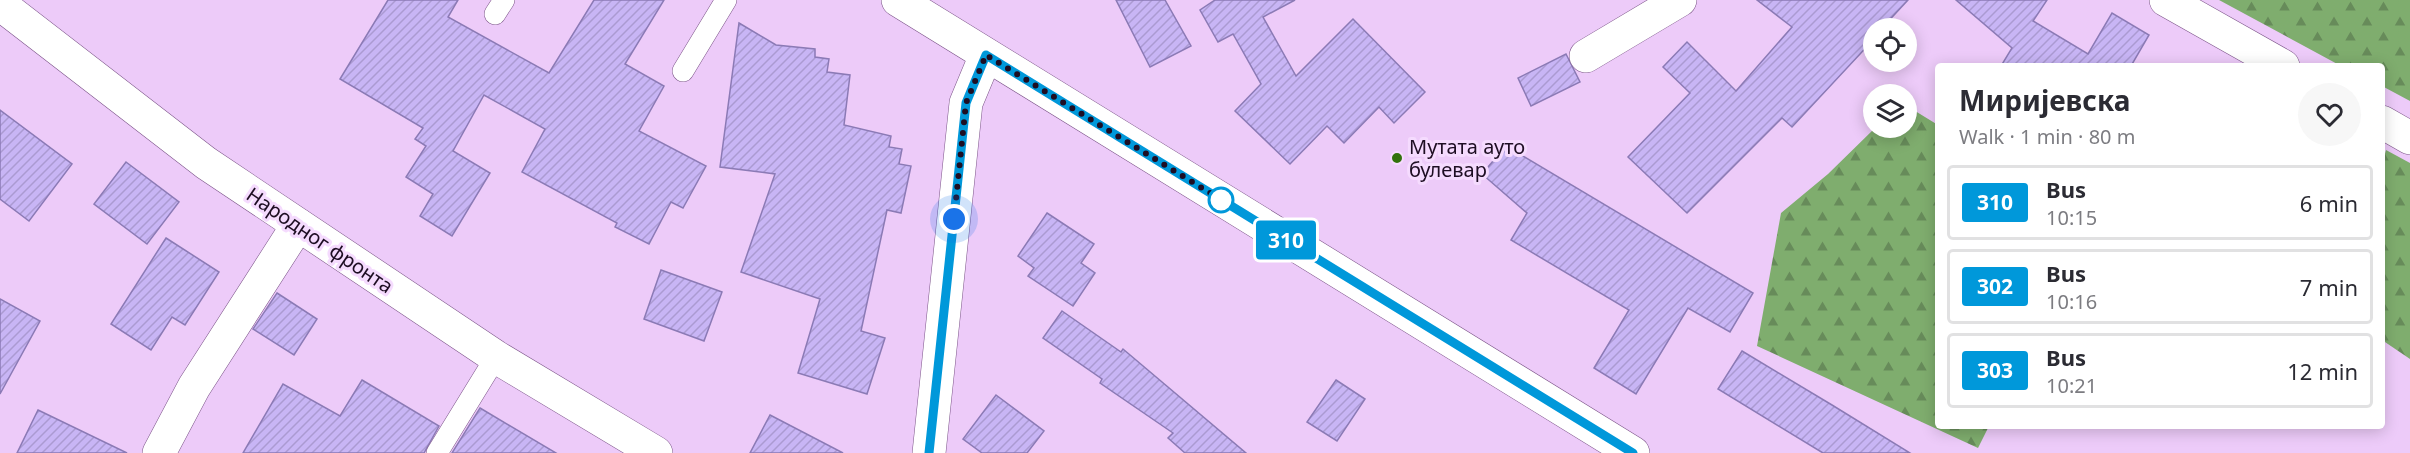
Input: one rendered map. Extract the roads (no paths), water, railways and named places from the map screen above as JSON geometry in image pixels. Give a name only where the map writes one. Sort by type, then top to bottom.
[{"type":"street","points":[[898,0],[1633,453]]},
{"type":"street","points":[[1586,56],[1680,0]]},
{"type":"street","points":[[2166,0],[2278,63]]},
{"type":"street","name":"Народног фронта","points":[[0,4],[196,156],[496,357],[656,453]]},
{"type":"street","points":[[929,453],[966,103],[986,55]]},
{"type":"street","points":[[2385,124],[2410,138]]},
{"type":"street","points":[[159,453],[194,387],[298,225]]},
{"type":"lane","points":[[683,71],[726,0]]},
{"type":"lane","points":[[437,453],[496,357]]},
{"type":"place","name":"Мутата ауто булевар","points":[[1397,158]]}]
